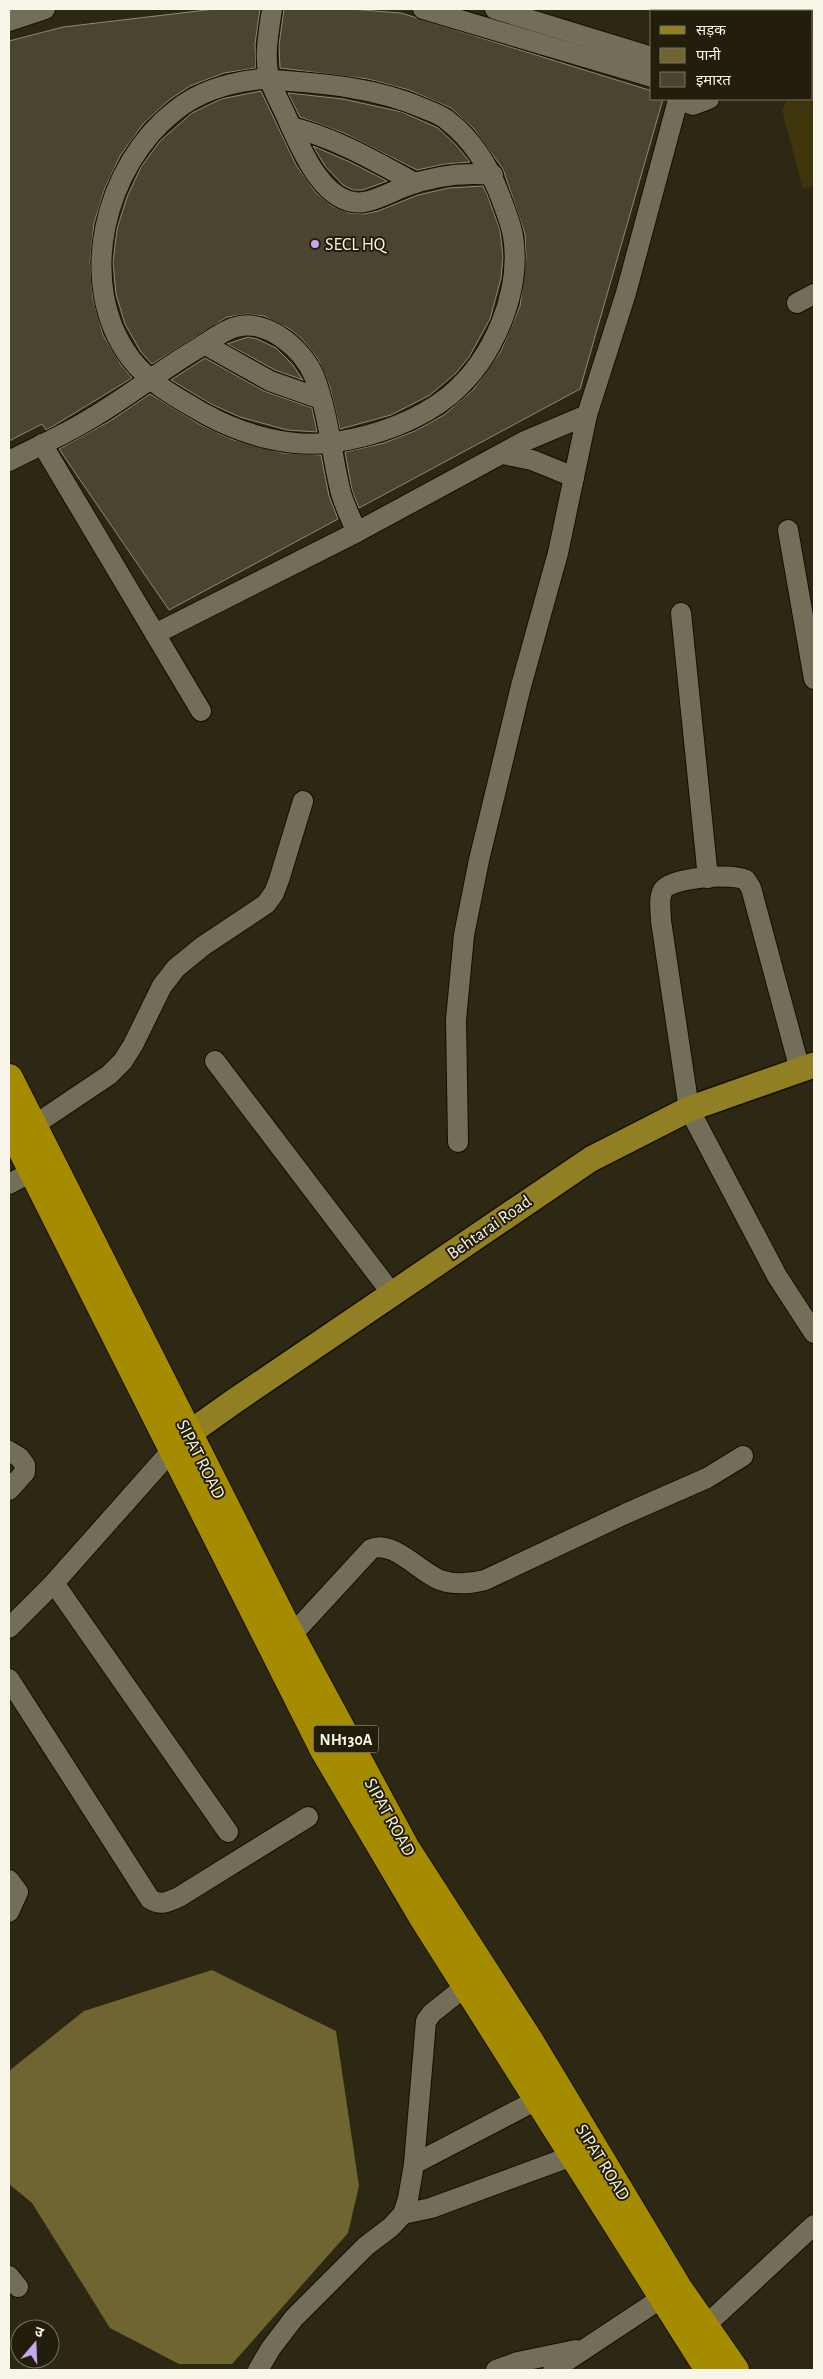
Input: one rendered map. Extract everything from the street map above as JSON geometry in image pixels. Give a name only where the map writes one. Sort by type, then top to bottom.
[{"type":"highway","name":"SIPAT ROAD","points":[[9,1078],[33,1171],[180,1441],[291,1636],[405,1847],[529,2040],[670,2293],[709,2370]]},
{"type":"highway","name":"SIPAT ROAD","points":[[21,1125],[180,1441],[324,1750],[466,1986],[572,2156],[670,2293],[705,2326],[735,2370]]},
{"type":"main road","name":"Behtarai Road","points":[[180,1441],[393,1295],[498,1220],[591,1159],[689,1109],[807,1067]]},
{"type":"street","points":[[9,21],[45,9]]},
{"type":"street","points":[[272,9],[268,51],[270,80],[307,162],[327,187],[340,197],[351,201],[364,202],[416,183],[460,174],[493,175]]},
{"type":"street","points":[[423,9],[650,75]]},
{"type":"street","points":[[495,9],[650,56]]},
{"type":"street","points":[[270,80],[312,82],[363,89],[414,104],[446,118],[467,139],[493,175],[513,234],[516,269],[501,325],[477,366],[450,396],[414,418],[364,437],[332,443],[308,444],[263,438],[224,424],[190,406],[149,378],[131,359],[118,337],[102,293],[101,254],[109,212],[124,174],[148,136],[176,110],[205,92],[238,81],[270,80]]},
{"type":"street","points":[[458,1142],[456,1020],[464,935],[516,706],[558,553],[588,414],[631,274],[678,100]]},
{"type":"street","points":[[681,100],[694,105],[706,100]]},
{"type":"street","points":[[291,127],[316,133],[347,146],[416,183]]},
{"type":"street","points":[[9,461],[90,419],[149,378],[204,344],[236,327],[249,326],[267,331],[290,343],[304,357],[314,376],[332,443],[342,496],[357,532]]},
{"type":"street","points":[[204,344],[270,380],[321,398]]},
{"type":"street","points":[[155,634],[357,532],[540,433],[588,414]]},
{"type":"street","points":[[42,444],[201,711]]},
{"type":"street","points":[[503,454],[532,460],[574,477]]},
{"type":"street","points":[[788,530],[814,679]]},
{"type":"street","points":[[681,613],[708,878]]},
{"type":"street","points":[[21,1125],[109,1075],[123,1061],[133,1045],[155,999],[176,968],[203,946],[266,904],[274,893],[279,880],[303,801]]},
{"type":"street","points":[[807,1067],[751,888],[746,880],[736,876],[683,880],[670,885],[660,897],[661,921],[689,1109],[777,1276],[814,1333]]},
{"type":"street","points":[[215,1061],[393,1295]]},
{"type":"street","points":[[9,1184],[33,1171]]},
{"type":"street","points":[[9,1628],[54,1583],[180,1441]]},
{"type":"street","points":[[9,1451],[19,1457],[25,1465],[25,1472],[9,1490]]},
{"type":"street","points":[[291,1636],[371,1549],[377,1547],[391,1549],[441,1580],[454,1584],[472,1584],[485,1580],[625,1514],[708,1478],[743,1456]]},
{"type":"street","points":[[54,1583],[228,1832]]},
{"type":"street","points":[[9,1679],[150,1899],[157,1903],[165,1904],[179,1897],[308,1817]]},
{"type":"street","points":[[9,1880],[18,1892],[9,1912]]},
{"type":"street","points":[[258,2370],[271,2348],[294,2318],[366,2246],[391,2227],[403,2214],[408,2199],[414,2164],[426,2021],[432,2013],[466,1986]]},
{"type":"street","points":[[414,2164],[537,2100]]},
{"type":"street","points":[[403,2214],[431,2208],[572,2156]]},
{"type":"street","points":[[705,2326],[814,2225]]},
{"type":"street","points":[[553,2370],[670,2293]]},
{"type":"street","points":[[496,2370],[518,2362],[588,2347]]},
{"type":"shaded area","points":[[814,33],[814,186],[803,189],[782,110],[787,100],[813,100]]},
{"type":"water","points":[[212,1970],[336,2031],[359,2186],[348,2233],[232,2364],[179,2364],[110,2328],[32,2203],[9,2184],[9,2071],[84,2011]]},
{"type":"building","points":[[215,9],[260,9],[255,44],[256,68],[224,73],[190,86],[169,100],[143,124],[120,156],[105,188],[94,223],[90,262],[93,299],[103,335],[121,365],[132,378],[46,430],[42,424],[9,441],[9,41],[63,27]]},
{"type":"building","points":[[284,9],[350,9],[401,13],[650,90],[650,100],[663,100],[580,389],[359,508],[352,490],[345,452],[384,443],[415,431],[444,415],[474,389],[501,351],[520,306],[526,258],[525,234],[503,169],[474,129],[451,108],[409,90],[368,79],[280,68],[279,45]]},
{"type":"building","points":[[261,91],[296,165],[316,193],[332,206],[349,213],[364,214],[378,211],[418,195],[449,188],[483,186],[487,194],[500,230],[503,257],[501,278],[490,319],[469,357],[456,373],[430,395],[391,415],[340,429],[330,387],[318,359],[302,339],[290,329],[264,316],[247,314],[227,317],[152,364],[141,352],[125,324],[116,294],[113,262],[117,229],[127,197],[141,167],[160,141],[192,113],[221,99]]},
{"type":"building","points":[[288,93],[343,99],[402,112],[438,128],[470,162],[445,164],[417,170],[344,133],[300,117]]},
{"type":"building","points":[[313,146],[387,181],[363,190],[353,190],[343,185],[325,166]]},
{"type":"building","points":[[248,337],[276,348],[292,364],[303,380],[275,370],[227,344]]},
{"type":"building","points":[[205,358],[264,391],[312,408],[317,432],[287,430],[240,417],[211,404],[171,380]]},
{"type":"building","points":[[150,394],[199,424],[231,439],[283,453],[321,455],[329,496],[338,519],[169,610],[59,449],[110,421]]},
{"type":"place","name":"SECL HQ","points":[[315,244]]}]
